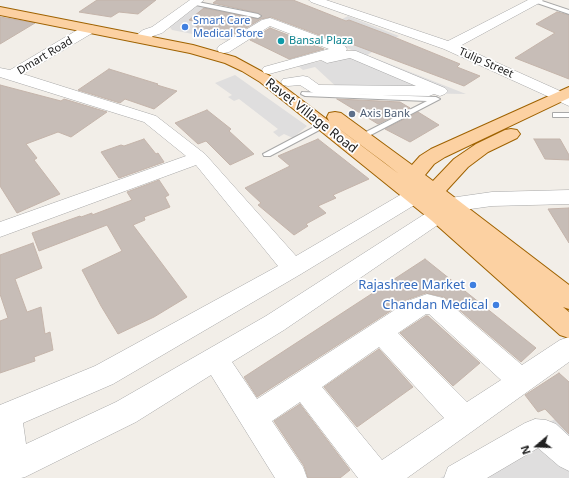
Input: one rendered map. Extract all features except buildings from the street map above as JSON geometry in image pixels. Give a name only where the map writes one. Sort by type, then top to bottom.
[{"type":"main road","name":"Ravet Village Road","points":[[0,2],[144,36],[230,60],[265,79],[324,126],[430,197],[569,299]]},
{"type":"main road","name":"Ravet Village Road","points":[[0,11],[89,29],[224,49],[245,57],[305,94],[363,138],[430,197],[569,327]]},
{"type":"main road","points":[[430,197],[461,162],[482,148],[565,104]]},
{"type":"main road","points":[[430,197],[427,160],[438,152],[565,104]]},
{"type":"street","points":[[315,0],[449,46]]},
{"type":"street","name":"Tulip Street","points":[[449,46],[537,0]]},
{"type":"street","points":[[144,36],[158,30],[192,1]]},
{"type":"street","points":[[224,49],[270,22],[340,49],[339,51],[278,76]]},
{"type":"street","name":"Dmart Road","points":[[6,74],[89,29]]},
{"type":"street","name":"Tulip Street","points":[[449,46],[565,104]]},
{"type":"street","points":[[351,54],[440,91],[312,88],[303,80],[278,76],[351,54]]},
{"type":"street","points":[[6,74],[145,117],[158,125],[199,158],[293,268]]},
{"type":"street","points":[[0,230],[199,158]]},
{"type":"street","points":[[430,197],[276,323],[126,412],[7,469],[4,418],[104,375],[293,268],[430,197],[492,199],[569,197]]},
{"type":"street","points":[[253,418],[418,307],[426,304],[435,304],[521,381]]},
{"type":"street","points":[[381,332],[465,420]]},
{"type":"street","points":[[381,478],[569,348]]},
{"type":"street","points":[[215,359],[292,478]]},
{"type":"street","points":[[303,384],[377,478]]},
{"type":"street","points":[[459,478],[534,433],[546,434],[569,456]]},
{"type":"lane","points":[[537,0],[569,12]]},
{"type":"lane","points":[[192,1],[258,16]]},
{"type":"lane","points":[[305,94],[436,99],[363,138]]},
{"type":"lane","points":[[267,154],[324,126]]},
{"type":"shaded area","points":[[202,2],[266,16],[234,42],[172,30],[169,26]]},
{"type":"shaded area","points":[[348,16],[399,36],[367,55],[466,94],[342,92],[315,67],[303,70],[298,66],[358,53],[315,33]]},
{"type":"shaded area","points":[[235,75],[307,126],[293,138],[284,134],[279,137],[273,132],[278,129],[239,99],[234,101],[228,97],[232,95],[215,83]]},
{"type":"shaded area","points":[[559,417],[569,428],[569,478],[440,478]]},
{"type":"place","name":"Smart Care Medical Store","points":[[185,27]]},
{"type":"place","name":"Bansal Plaza","points":[[281,41]]},
{"type":"place","name":"Axis Bank","points":[[352,114]]},
{"type":"place","name":"Rajashree Market","points":[[473,285]]},
{"type":"place","name":"Chandan Medical","points":[[496,305]]}]
